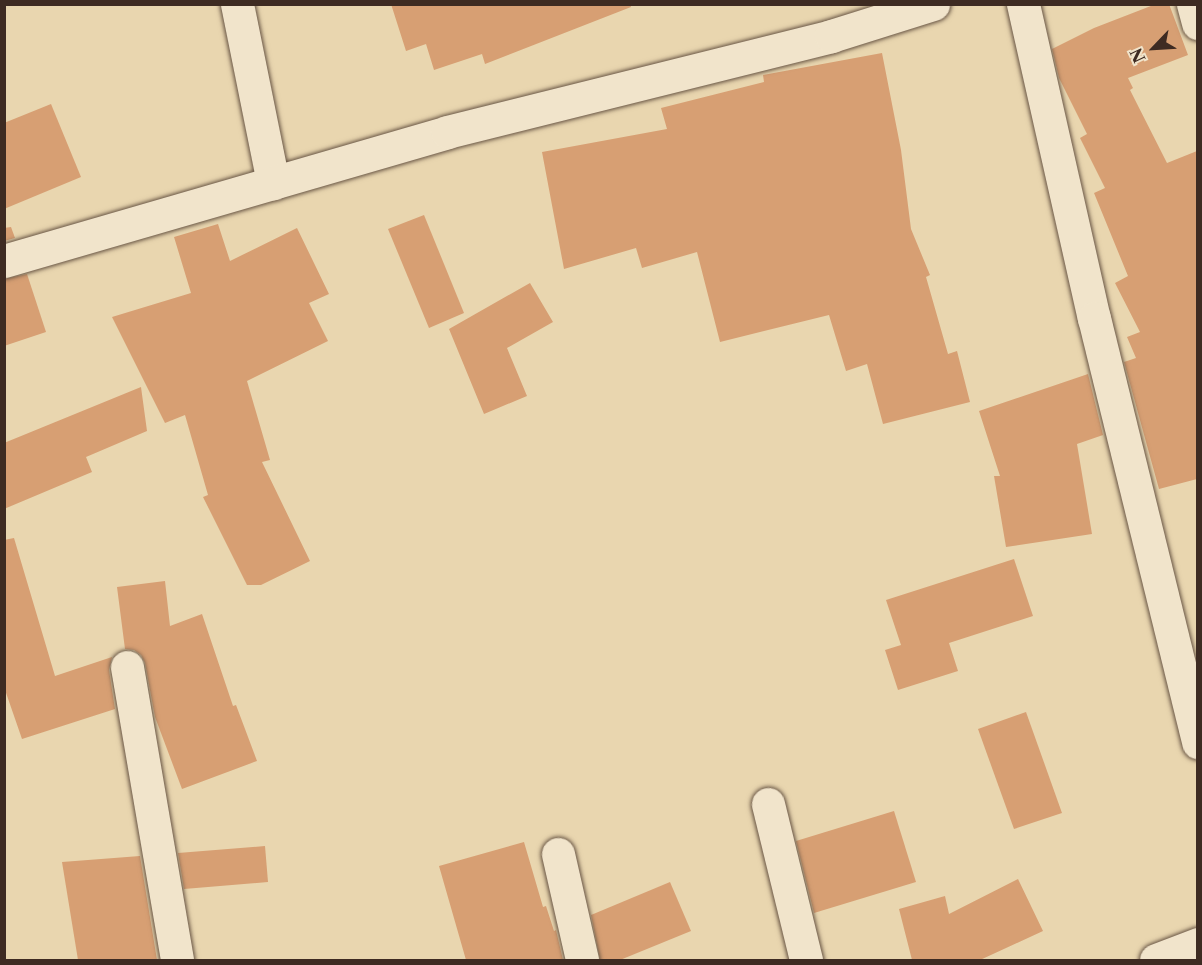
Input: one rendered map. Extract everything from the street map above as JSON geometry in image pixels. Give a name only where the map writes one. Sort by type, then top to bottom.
[{"type":"street","points":[[237,4],[273,183]]},
{"type":"street","points":[[4,261],[447,132],[831,36],[933,4]]},
{"type":"street","points":[[1023,4],[1094,318],[1197,742]]},
{"type":"street","points":[[1193,4],[1197,23]]},
{"type":"street","points":[[127,667],[177,960]]},
{"type":"street","points":[[768,804],[806,960]]},
{"type":"street","points":[[558,854],[582,960]]},
{"type":"street","points":[[1156,960],[1197,944]]},
{"type":"building","points":[[391,4],[630,4],[631,7],[485,64],[482,54],[434,70],[426,44],[406,51]]},
{"type":"building","points":[[1156,4],[1169,4],[1188,55],[1128,78],[1133,88],[1130,90],[1167,163],[1197,151],[1197,479],[1159,489],[1124,362],[1136,358],[1127,337],[1140,332],[1115,283],[1128,276],[1094,193],[1105,188],[1080,138],[1087,134],[1059,78],[1052,49],[1094,28]]},
{"type":"building","points":[[882,53],[901,150],[911,229],[930,275],[926,277],[948,354],[957,351],[970,402],[883,424],[867,364],[846,371],[829,315],[720,342],[697,252],[642,268],[636,248],[564,269],[542,152],[667,129],[661,108],[764,82],[763,75]]},
{"type":"building","points":[[51,104],[81,177],[4,209],[4,123]]},
{"type":"building","points":[[424,215],[464,313],[429,328],[388,229]]},
{"type":"building","points":[[218,224],[230,261],[297,228],[329,294],[309,303],[328,341],[247,381],[270,460],[262,462],[310,561],[261,585],[247,585],[203,497],[208,495],[185,415],[165,423],[112,317],[191,293],[174,237]]},
{"type":"building","points":[[11,227],[15,238],[4,241],[4,228]]},
{"type":"building","points":[[27,274],[46,332],[4,346],[4,279]]},
{"type":"building","points":[[530,283],[553,322],[507,348],[527,396],[484,414],[449,329]]},
{"type":"building","points":[[1088,374],[1103,435],[1077,444],[1092,534],[1006,547],[994,476],[1000,476],[979,411]]},
{"type":"building","points":[[141,387],[147,431],[86,457],[92,472],[4,509],[4,443]]},
{"type":"building","points":[[14,538],[55,676],[112,657],[109,670],[115,709],[22,739],[4,687],[4,540]]},
{"type":"building","points":[[1014,559],[1033,616],[949,643],[958,671],[898,690],[885,650],[901,645],[886,600]]},
{"type":"building","points":[[165,581],[170,626],[202,614],[233,706],[236,705],[257,761],[182,789],[155,717],[145,663],[141,655],[134,650],[125,649],[117,587]]},
{"type":"building","points":[[1026,712],[1062,813],[1014,829],[978,729]]},
{"type":"building","points":[[894,811],[916,882],[814,913],[796,841]]},
{"type":"building","points":[[524,842],[543,907],[546,906],[554,931],[556,930],[563,960],[466,960],[439,866]]},
{"type":"building","points":[[265,846],[268,882],[184,889],[178,853]]},
{"type":"building","points":[[140,856],[157,960],[78,960],[62,862]]},
{"type":"building","points":[[1018,879],[1043,931],[980,960],[912,960],[899,909],[945,896],[949,914]]},
{"type":"building","points":[[670,882],[691,931],[620,960],[600,960],[591,915]]}]
